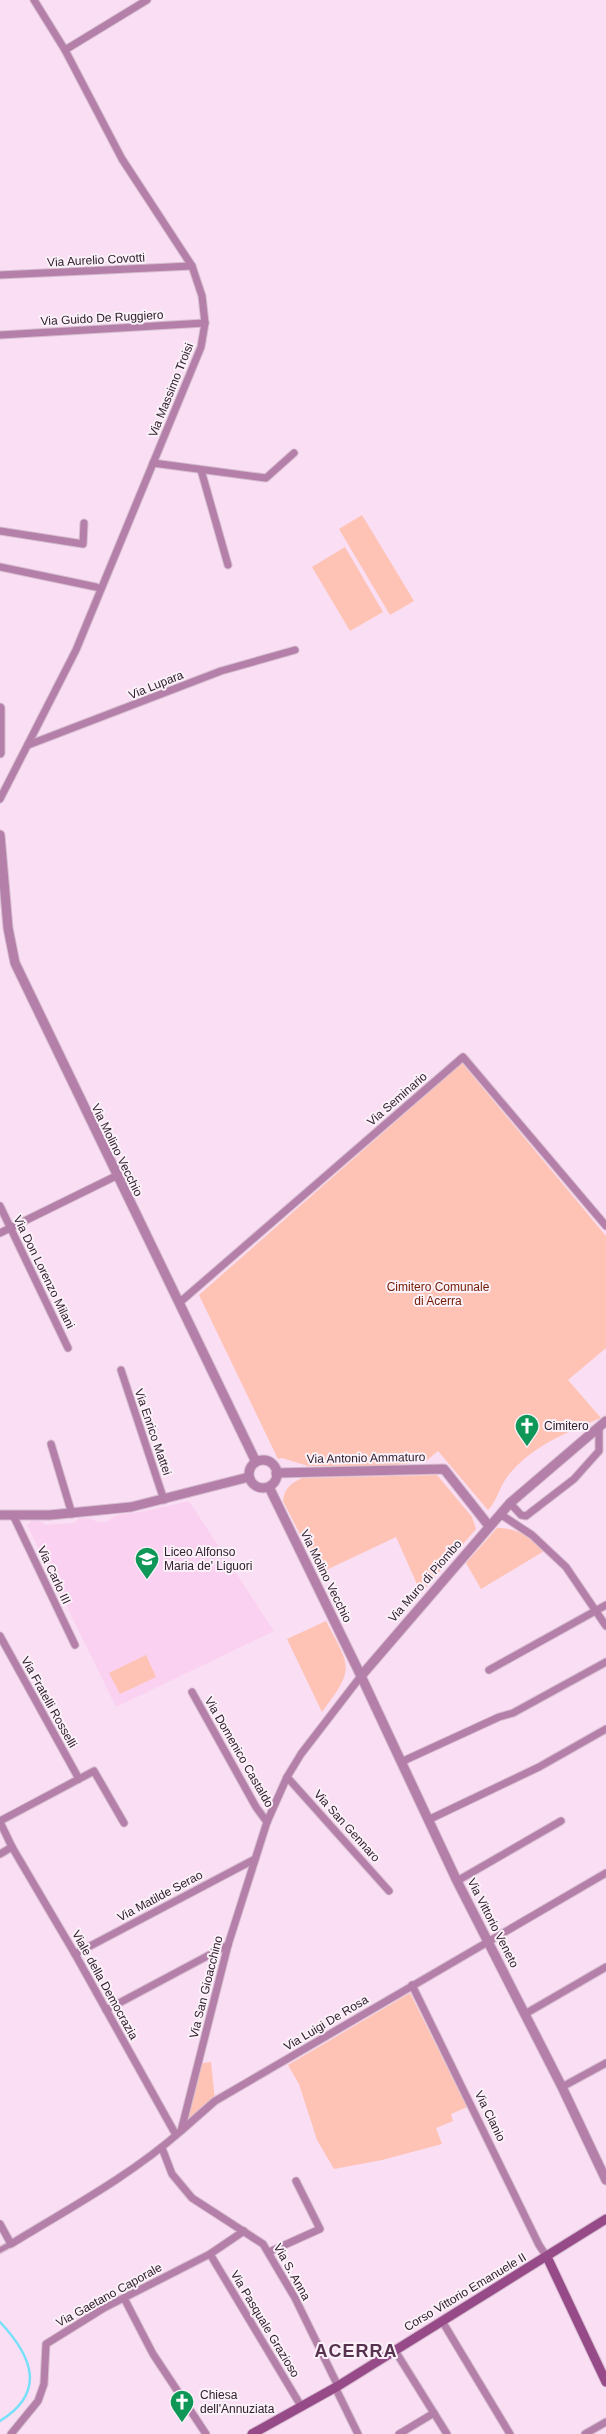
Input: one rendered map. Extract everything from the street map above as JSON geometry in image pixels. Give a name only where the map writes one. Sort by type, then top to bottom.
[{"type":"main road","name":"Corso Vittorio Emanuele II","points":[[252,2434],[337,2386],[394,2349],[548,2257],[606,2219]]},
{"type":"main road","points":[[548,2257],[606,2382]]},
{"type":"street","name":"Via Massimo Troisi","points":[[0,798],[76,650],[201,347],[205,323],[202,296],[192,266],[122,159],[65,50],[34,0]]},
{"type":"street","points":[[65,50],[147,0]]},
{"type":"street","name":"Via Aurelio Covotti","points":[[0,275],[192,266]]},
{"type":"street","name":"Via Guido De Ruggiero","points":[[0,335],[205,323]]},
{"type":"street","points":[[153,463],[266,478],[294,453]]},
{"type":"street","points":[[201,470],[228,565]]},
{"type":"street","points":[[0,531],[83,544],[84,523]]},
{"type":"street","points":[[0,566],[96,587]]},
{"type":"street","name":"Via Lupara","points":[[28,746],[221,671],[295,650]]},
{"type":"street","points":[[0,708],[0,754]]},
{"type":"street","name":"Via Molino Vecchio","points":[[0,835],[8,928],[15,964],[256,1462]]},
{"type":"street","name":"Via Seminario","points":[[179,1303],[463,1057],[606,1226]]},
{"type":"street","points":[[0,1233],[116,1176]]},
{"type":"street","name":"Via Don Lorenzo Milani","points":[[0,1206],[68,1348]]},
{"type":"street","name":"Via Enrico Mattei","points":[[121,1370],[164,1500]]},
{"type":"street","name":"Via Muro di Piombo","points":[[361,1676],[510,1503],[606,1421]]},
{"type":"street","points":[[510,1503],[521,1515],[526,1516],[566,1486],[599,1451],[599,1428]]},
{"type":"street","points":[[51,1444],[72,1514]]},
{"type":"street","points":[[256,1462],[269,1462],[276,1473],[274,1482],[269,1486],[258,1487],[249,1477],[250,1469],[256,1462]]},
{"type":"street","name":"Via Antonio Ammaturo","points":[[276,1473],[444,1469],[489,1526]]},
{"type":"street","points":[[0,1515],[72,1514],[131,1507],[249,1477]]},
{"type":"street","name":"Via Molino Vecchio","points":[[269,1486],[361,1676]]},
{"type":"street","points":[[500,1514],[532,1535],[566,1567],[606,1626]]},
{"type":"street","name":"Via Carlo III","points":[[13,1515],[75,1645]]},
{"type":"street","points":[[488,1670],[606,1604]]},
{"type":"street","name":"Via Fratelli Rosselli","points":[[0,1636],[79,1779]]},
{"type":"street","points":[[402,1762],[499,1717],[513,1713],[606,1662]]},
{"type":"street","name":"Via Vittorio Veneto","points":[[361,1676],[457,1881],[562,2087],[606,2180]]},
{"type":"street","name":"Via San Gioacchino","points":[[179,2133],[228,1945],[267,1822],[301,1754],[361,1676]]},
{"type":"street","name":"Via Domenico Castaldo","points":[[192,1692],[256,1807],[267,1822]]},
{"type":"street","points":[[428,1820],[539,1767],[606,1729]]},
{"type":"street","points":[[0,1821],[94,1771],[124,1823]]},
{"type":"street","name":"Via San Gennaro","points":[[288,1777],[389,1891]]},
{"type":"street","points":[[457,1881],[560,1820]]},
{"type":"street","name":"Viale della Democrazia","points":[[0,1821],[12,1847],[179,2133]]},
{"type":"street","points":[[0,1854],[12,1847]]},
{"type":"street","name":"Via Matilde Serao","points":[[75,1954],[255,1859]]},
{"type":"street","name":"Via Luigi De Rosa","points":[[179,2133],[214,2101],[606,1873]]},
{"type":"street","points":[[106,2010],[228,1945]]},
{"type":"street","points":[[525,2014],[606,1967]]},
{"type":"street","name":"Via Clanio","points":[[412,1985],[539,2245],[548,2257]]},
{"type":"street","points":[[562,2087],[606,2063]]},
{"type":"street","points":[[0,2250],[101,2189],[162,2148],[179,2133]]},
{"type":"street","name":"Via S. Anna","points":[[162,2148],[172,2174],[192,2198],[208,2210],[259,2239],[269,2252],[295,2298],[358,2434]]},
{"type":"street","points":[[269,2252],[320,2228],[296,2181]]},
{"type":"street","points":[[0,2224],[10,2244]]},
{"type":"street","name":"Via Gaetano Caporale","points":[[11,2434],[38,2401],[44,2384],[46,2344],[124,2298],[210,2254],[244,2231]]},
{"type":"street","name":"Via Pasquale Grazioso","points":[[210,2254],[301,2406]]},
{"type":"street","points":[[124,2298],[153,2354],[206,2434]]},
{"type":"street","points":[[442,2321],[510,2434]]},
{"type":"street","points":[[394,2349],[447,2434]]},
{"type":"street","points":[[400,2434],[434,2413]]},
{"type":"street","points":[[585,2434],[606,2422]]},
{"type":"shaded area","name":"Liceo Alfonso Maria de' Liguori","points":[[189,1501],[274,1631],[116,1707],[27,1525],[32,1520],[40,1521],[46,1525],[75,1523],[79,1518],[106,1522],[117,1515],[146,1511]]},
{"type":"green space","points":[[362,515],[414,601],[390,615],[339,529]]},
{"type":"green space","points":[[345,547],[383,612],[350,631],[312,567]]},
{"type":"green space","name":"Cimitero Comunale di Acerra","points":[[462,1063],[606,1236],[606,1348],[568,1380],[601,1418],[562,1435],[527,1457],[507,1477],[494,1503],[488,1510],[438,1451],[426,1461],[389,1466],[308,1466],[282,1458],[278,1459],[199,1295]]},
{"type":"green space","points":[[437,1475],[472,1517],[476,1529],[421,1593],[396,1537],[320,1573],[283,1501],[289,1487],[302,1478]]},
{"type":"green space","points":[[497,1528],[504,1528],[523,1534],[546,1550],[481,1589],[466,1563]]},
{"type":"green space","points":[[326,1621],[340,1649],[346,1667],[345,1676],[322,1712],[287,1639]]},
{"type":"green space","points":[[146,1655],[156,1677],[120,1694],[109,1673]]},
{"type":"green space","points":[[410,1993],[467,2107],[451,2114],[453,2121],[436,2128],[442,2144],[382,2160],[334,2169],[317,2140],[299,2084],[288,2065]]},
{"type":"green space","points":[[211,2062],[215,2101],[181,2131],[198,2064]]},
{"type":"waterway","points":[[0,2322],[20,2348],[30,2373],[29,2386],[24,2398],[15,2410],[0,2421]]},
{"type":"place","name":"Cimitero","points":[[527,1447]]},
{"type":"place","name":"Liceo Alfonso Maria de' Liguori","points":[[147,1580]]},
{"type":"place","name":"Chiesa dell'Annuziata","points":[[182,2423]]},
{"type":"district","name":"ACERRA","points":[[356,2351]]}]
